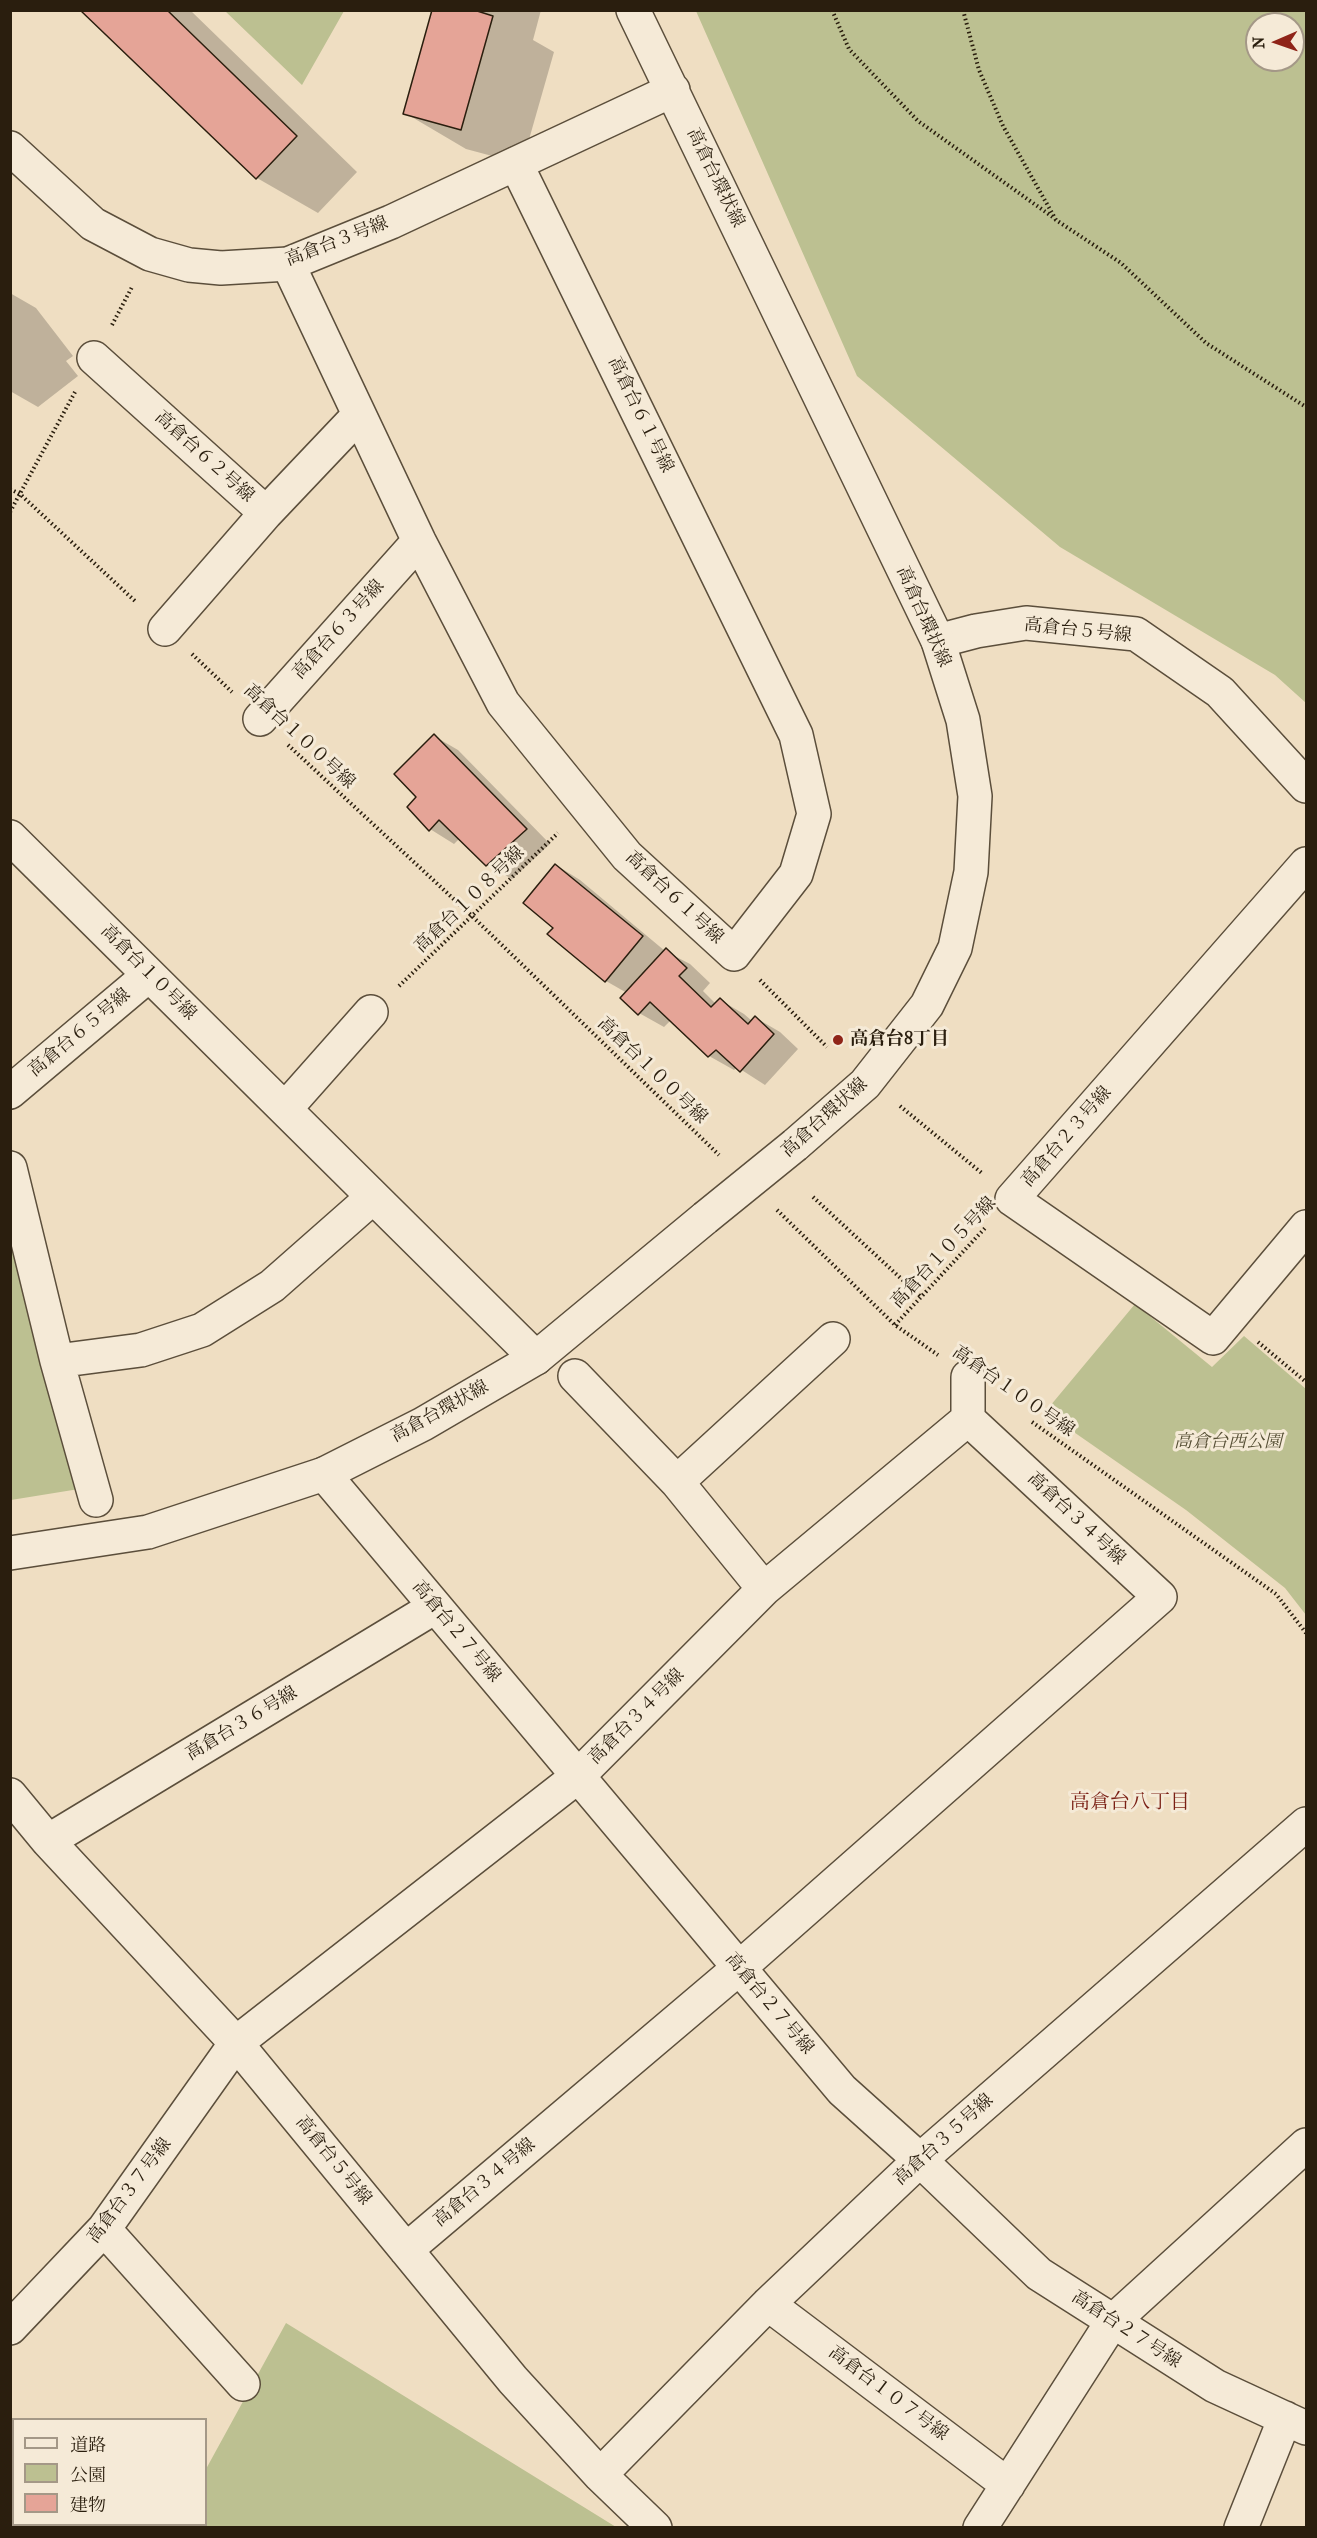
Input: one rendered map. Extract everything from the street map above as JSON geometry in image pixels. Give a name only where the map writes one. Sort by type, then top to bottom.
[{"type":"street","name":"高倉台環状線","points":[[10,1553],[148,1532],[324,1474],[423,1424],[536,1358],[795,1146],[865,1084],[927,1005],[955,948],[970,872],[975,796],[963,720],[938,641],[633,10]]},
{"type":"street","name":"高倉台３号線","points":[[10,148],[93,224],[150,254],[189,265],[221,268],[288,264],[391,222],[673,90]]},
{"type":"street","name":"高倉台６１号線","points":[[288,264],[419,541],[502,703],[627,856],[734,954],[796,874],[814,814],[796,735],[516,164]]},
{"type":"street","name":"高倉台６２号線","points":[[94,358],[266,513],[359,415]]},
{"type":"street","points":[[165,629],[266,513]]},
{"type":"street","name":"高倉台６３号線","points":[[260,719],[419,541]]},
{"type":"street","name":"高倉台５号線","points":[[938,641],[976,631],[1026,623],[1136,634],[1220,692],[1306,786]]},
{"type":"street","name":"高倉台１０号線","points":[[10,837],[536,1358]]},
{"type":"street","name":"高倉台２３号線","points":[[1306,864],[1012,1199],[1213,1338],[1306,1227]]},
{"type":"street","name":"高倉台６５号線","points":[[10,1092],[149,975]]},
{"type":"street","points":[[285,1109],[371,1012]]},
{"type":"street","points":[[10,1168],[57,1361],[96,1500]]},
{"type":"street","points":[[57,1361],[141,1350],[202,1330],[272,1286],[373,1197]]},
{"type":"street","points":[[677,1482],[833,1339]]},
{"type":"street","points":[[575,1376],[677,1482],[764,1589]]},
{"type":"street","points":[[968,1377],[968,1419]]},
{"type":"street","name":"高倉台３４号線","points":[[236,2043],[578,1778],[764,1589],[968,1419],[1160,1597],[739,1968],[406,2250]]},
{"type":"street","name":"高倉台２７号線","points":[[324,1474],[842,2090],[920,2160],[1039,2274],[1215,2386],[1296,2423]]},
{"type":"street","name":"高倉台３６号線","points":[[48,1841],[435,1607]]},
{"type":"street","name":"高倉台５号線","points":[[10,1795],[48,1841],[236,2043],[513,2380],[600,2475],[655,2528]]},
{"type":"street","name":"高倉台３５号線","points":[[600,2475],[768,2304],[920,2160],[1306,1824]]},
{"type":"street","name":"高倉台３７号線","points":[[10,2328],[104,2229],[236,2043]]},
{"type":"street","points":[[980,2528],[1112,2322],[1306,2145]]},
{"type":"street","points":[[104,2229],[243,2384]]},
{"type":"street","name":"高倉台１０７号線","points":[[768,2304],[1008,2485]]},
{"type":"street","points":[[1241,2528],[1296,2423]]},
{"type":"path","points":[[832,10],[849,49],[918,121],[1056,220],[1121,263],[1206,343],[1306,407]]},
{"type":"path","points":[[963,10],[979,70],[1003,126],[1056,220]]},
{"type":"path","name":"高倉台１００号線","points":[[10,489],[20,494],[473,917],[723,1159]]},
{"type":"path","name":"高倉台１０８号線","points":[[371,1012],[473,917],[586,805]]},
{"type":"path","points":[[734,954],[827,1047]]},
{"type":"path","points":[[900,1106],[1012,1199]]},
{"type":"path","points":[[813,1197],[921,1297]]},
{"type":"path","name":"高倉台１０５号線","points":[[895,1325],[1012,1199]]},
{"type":"path","name":"高倉台１００号線","points":[[775,1209],[895,1325],[968,1377]]},
{"type":"path","points":[[1229,1318],[1306,1382]]},
{"type":"path","name":"高倉台１００号線","points":[[1026,1418],[1276,1594],[1306,1633]]},
{"type":"green space","points":[[225,11],[344,11],[302,85]]},
{"type":"green space","points":[[696,11],[1306,11],[1306,703],[1275,675],[1060,547],[857,376]]},
{"type":"green space","points":[[10,1217],[79,1489],[11,1500],[10,1500]]},
{"type":"green space","name":"高倉台西公園","points":[[1135,1304],[1212,1367],[1244,1336],[1306,1389],[1306,1615],[1285,1588],[1186,1510],[1045,1412]]},
{"type":"green space","points":[[286,2323],[616,2527],[11,2527],[10,2448],[12,2449],[12,2526],[207,2526],[207,2467]]},
{"type":"building","points":[[80,10],[167,10],[297,136],[256,179]]},
{"type":"building","points":[[432,10],[474,10],[493,16],[461,130],[403,114]]},
{"type":"building","points":[[434,734],[527,829],[486,866],[439,820],[429,831],[407,807],[416,797],[394,774]]},
{"type":"building","points":[[555,864],[643,936],[605,982],[547,934],[553,928],[523,903]]},
{"type":"building","points":[[666,948],[687,968],[679,976],[711,1007],[720,998],[748,1024],[755,1016],[774,1034],[740,1072],[716,1050],[708,1057],[650,1002],[638,1015],[620,998]]},
{"type":"place","name":"高倉台8丁目","points":[[838,1040]]},
{"type":"district","name":"高倉台八丁目","points":[[1130,1803]]}]
